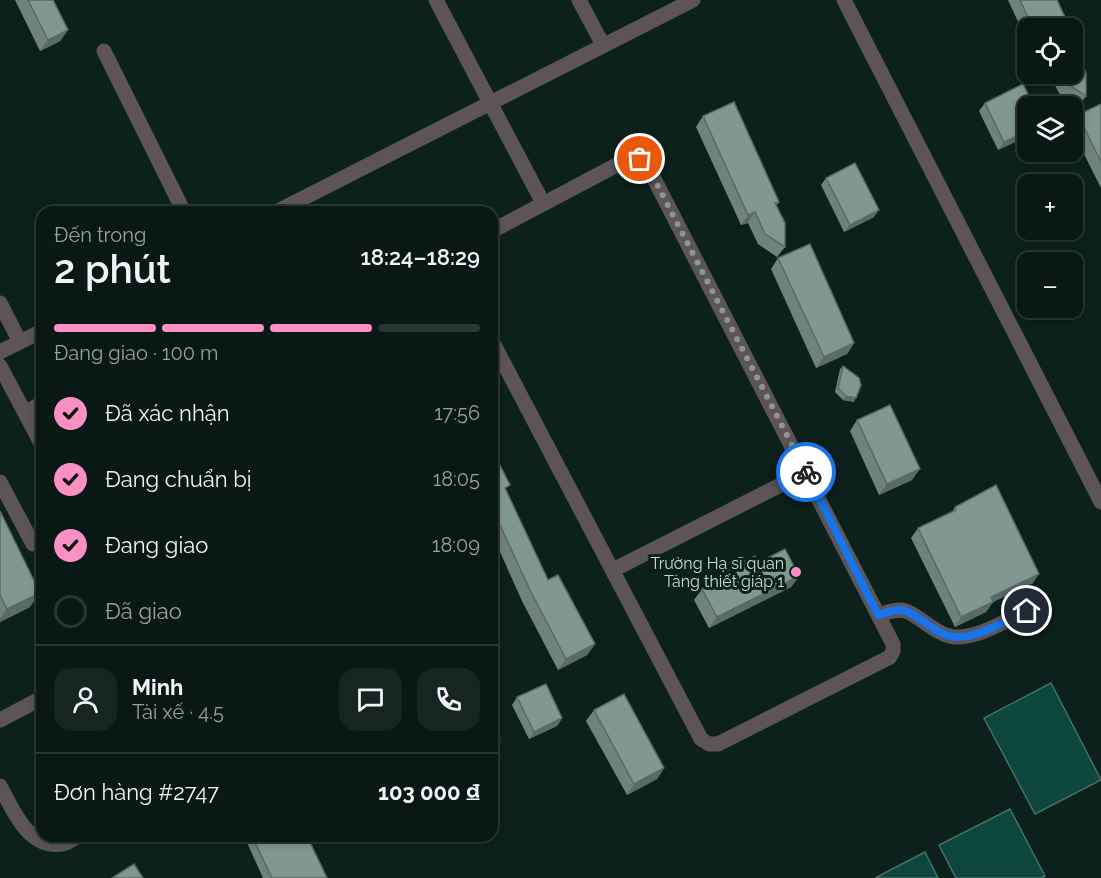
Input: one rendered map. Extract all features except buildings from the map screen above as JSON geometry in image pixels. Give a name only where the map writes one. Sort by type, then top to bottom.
[{"type":"street","points":[[436,0],[543,204]]},
{"type":"street","points":[[579,0],[603,45]]},
{"type":"street","points":[[288,206],[693,0]]},
{"type":"street","points":[[844,0],[1101,502]]},
{"type":"street","points":[[104,51],[181,206]]},
{"type":"street","points":[[498,228],[628,159],[640,159],[648,167],[878,615],[892,644],[893,651],[890,657],[718,744],[709,744],[701,739],[498,352]]},
{"type":"street","points":[[0,303],[20,342]]},
{"type":"street","points":[[0,352],[36,334]]},
{"type":"street","points":[[0,366],[36,434]]},
{"type":"street","points":[[25,413],[36,407]]},
{"type":"street","points":[[613,570],[806,472]]},
{"type":"street","points":[[0,482],[33,544]]},
{"type":"street","points":[[878,615],[904,610],[935,629],[954,637],[972,635],[1027,611]]},
{"type":"street","points":[[0,720],[36,701]]},
{"type":"street","points":[[1,790],[29,834],[36,839]]},
{"type":"street","points":[[41,842],[62,844],[66,842]]},
{"type":"shaded area","points":[[1051,683],[1101,780],[1035,814],[984,718]]},
{"type":"shaded area","points":[[1010,809],[1045,876],[1040,878],[956,878],[939,845]]},
{"type":"shaded area","points":[[925,852],[938,878],[875,878]]},
{"type":"way so far","points":[[640,159],[648,167],[806,472]]},
{"type":"place","name":"Trường Hạ sĩ quan Tăng thiết giáp 1","points":[[796,572]]},
{"type":"route","points":[[806,472],[878,615],[904,610],[935,629],[954,637],[972,635],[1027,611]]}]
